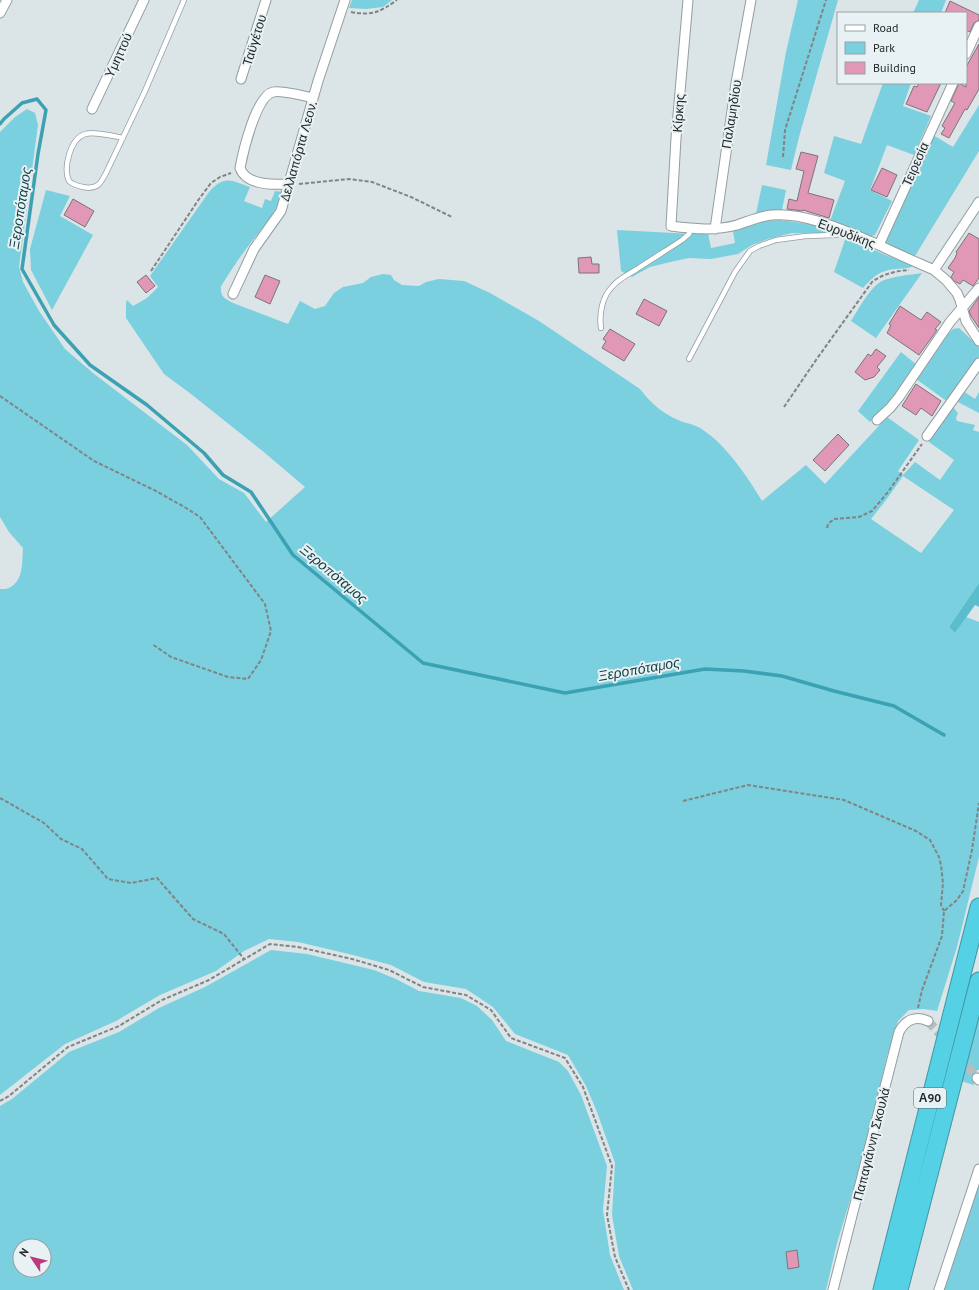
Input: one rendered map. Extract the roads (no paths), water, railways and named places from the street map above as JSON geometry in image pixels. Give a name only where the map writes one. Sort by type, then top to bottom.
[{"type":"highway","name":"Α90","points":[[882,1290],[979,907]]},
{"type":"highway","name":"Α90","points":[[899,1290],[979,981]]},
{"type":"street","points":[[0,13],[7,0]]},
{"type":"street","name":"Υμηττού","points":[[92,109],[144,0]]},
{"type":"street","name":"Ταϋγέτου","points":[[241,79],[266,0]]},
{"type":"street","name":"Δελλαπόρτα Λεον.","points":[[233,294],[254,249],[281,211],[313,98],[345,0]]},
{"type":"street","name":"Κίρκης","points":[[671,226],[676,138],[688,0]]},
{"type":"street","name":"Παλαμηδίου","points":[[715,229],[736,83],[751,0]]},
{"type":"street","points":[[967,52],[979,26]]},
{"type":"street","name":"Τειρεσία","points":[[878,245],[953,84]]},
{"type":"street","points":[[288,184],[277,185],[261,183],[246,176],[240,170],[245,146],[256,114],[269,94],[277,92],[313,98]]},
{"type":"street","points":[[934,270],[979,202]]},
{"type":"street","name":"Ευρυδίκης","points":[[671,226],[715,229],[772,215],[794,216],[843,230],[934,270],[953,287],[960,300],[966,320],[979,341]]},
{"type":"street","points":[[877,420],[899,397],[944,331],[979,288]]},
{"type":"street","points":[[927,436],[979,362]]},
{"type":"street","name":"Παπαγιάννη Σκουλά","points":[[833,1290],[899,1032],[910,1019],[918,1018],[928,1021]]},
{"type":"street","points":[[939,1290],[979,1169]]},
{"type":"lane","points":[[123,138],[90,133],[80,136],[74,144],[68,159],[66,168],[69,181],[76,185],[88,188],[93,188],[99,184],[107,171],[123,138],[145,91],[184,0]]},
{"type":"lane","points":[[601,328],[600,321],[602,307],[611,287],[622,278],[682,240],[691,228]]},
{"type":"lane","points":[[689,359],[735,272],[750,250],[770,241],[806,236],[836,235],[843,230]]},
{"type":"waterway","name":"Ξεροπόταμος","points":[[0,124],[22,103],[37,99],[46,110],[38,154],[22,269],[54,325],[90,365],[147,405],[204,453],[223,475],[251,492],[293,555],[423,663],[565,693],[705,669],[744,671],[782,676],[894,706],[944,735]]},
{"type":"tunnel","points":[[928,1021],[947,1042]]},
{"type":"tunnel","points":[[959,1056],[977,1078]]}]
